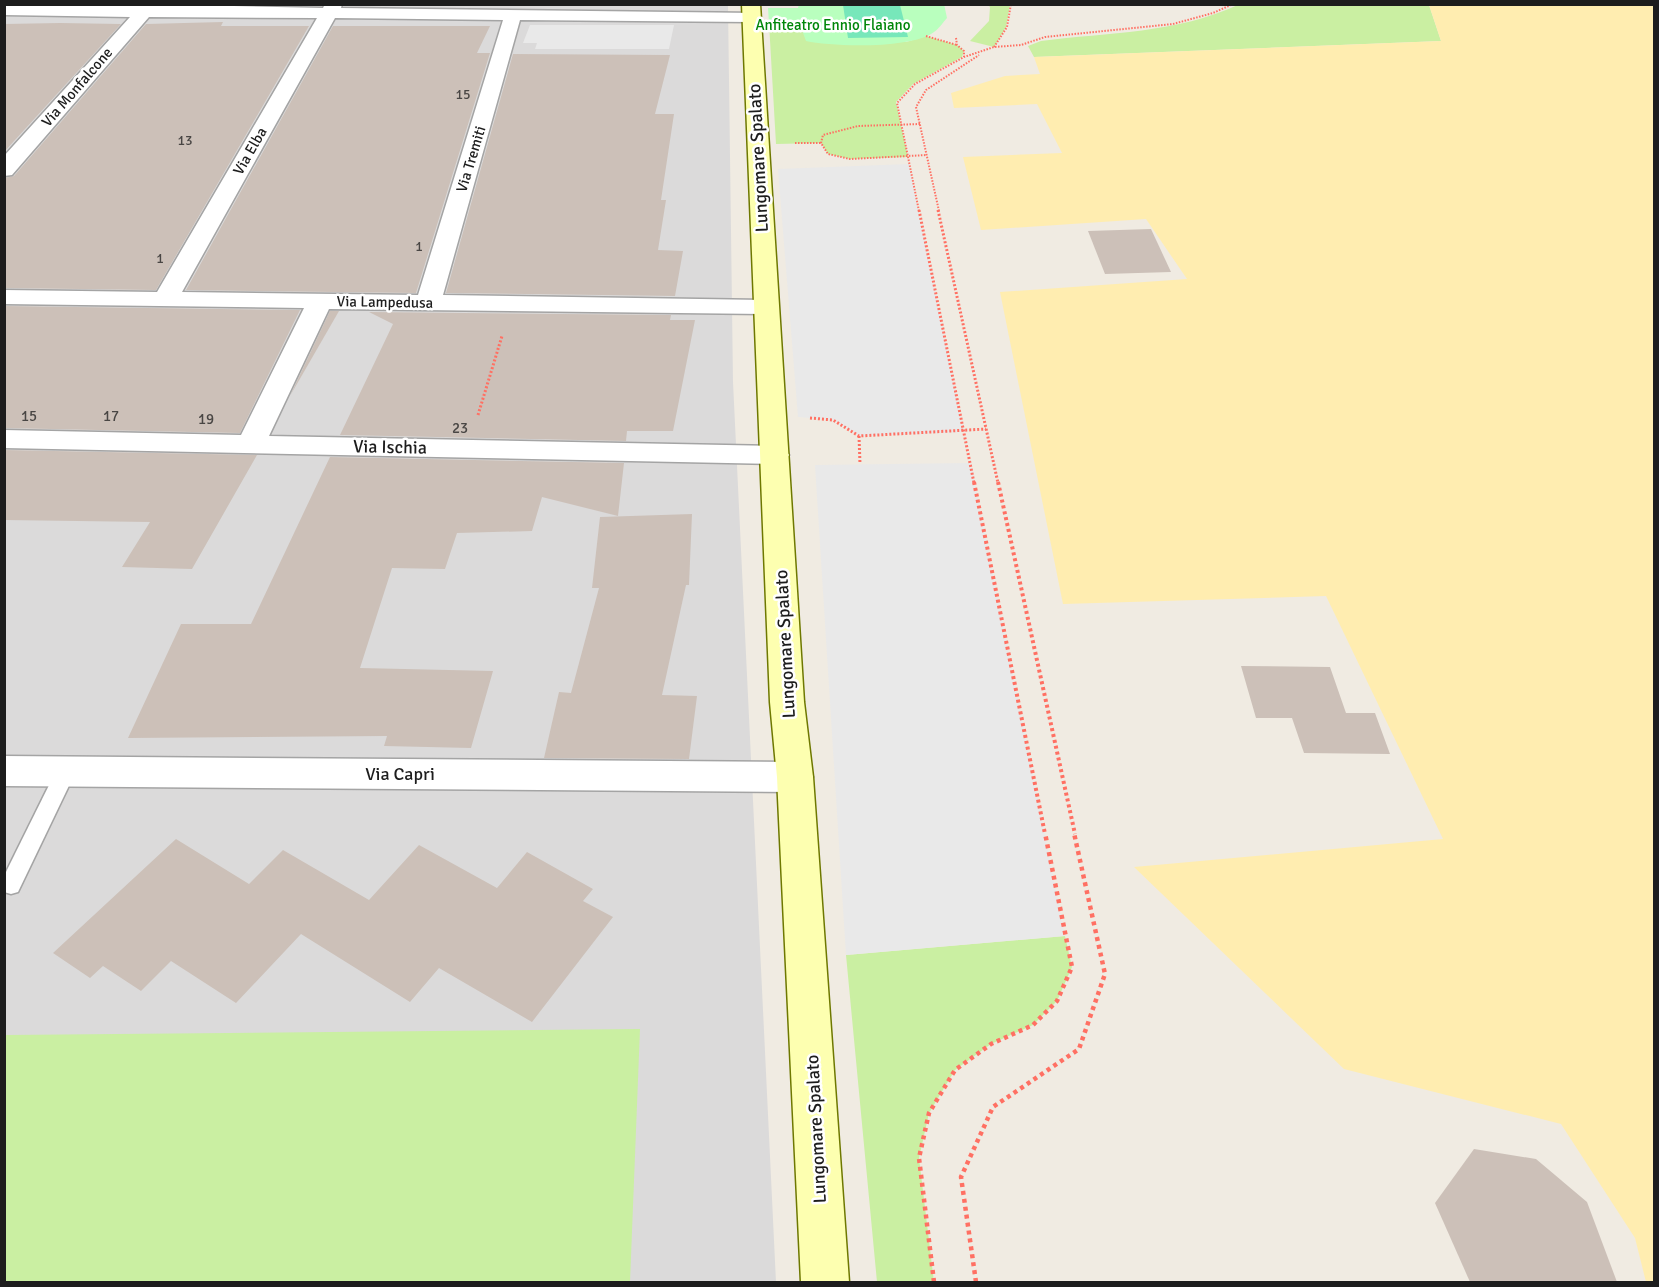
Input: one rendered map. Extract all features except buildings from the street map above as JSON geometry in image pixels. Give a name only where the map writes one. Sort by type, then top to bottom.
[{"type":"street","name":"Via Monfalcone","points":[[4,170],[148,8]]},
{"type":"street","points":[[4,10],[332,8],[513,15],[751,11]]},
{"type":"street","name":"Via Elba","points":[[166,298],[332,8]]},
{"type":"street","name":"Lungomare Spalato","points":[[751,11],[787,702],[795,777],[825,1282]]},
{"type":"street","name":"Via Tremiti","points":[[428,303],[513,15]]},
{"type":"street","name":"Via Lampedusa","points":[[4,297],[766,307]]},
{"type":"street","points":[[251,444],[320,301]]},
{"type":"street","name":"Via Ischia","points":[[4,439],[775,455]]},
{"type":"street","name":"Via Capri","points":[[4,771],[795,777]]},
{"type":"lane","points":[[11,885],[66,771]]},
{"type":"path","points":[[994,47],[1007,27],[1011,4]]},
{"type":"path","points":[[976,1282],[961,1177],[993,1107],[1079,1049],[1105,974],[916,107],[926,90],[994,47],[1021,45],[1045,37],[1173,24],[1213,13],[1233,4]]},
{"type":"path","points":[[926,36],[957,45],[964,51],[964,57]]},
{"type":"path","points":[[956,38],[957,45]]},
{"type":"path","points":[[934,1282],[919,1158],[929,1113],[955,1070],[991,1044],[1033,1026],[1057,1001],[1072,967],[897,103],[903,94],[915,84],[964,57],[982,53]]},
{"type":"path","points":[[920,124],[862,125],[837,129],[823,135],[821,143],[828,154],[850,159],[927,155]]},
{"type":"path","points":[[787,144],[821,143]]},
{"type":"path","points":[[468,449],[512,304]]},
{"type":"path","points":[[809,418],[833,420],[859,436],[986,429]]},
{"type":"path","points":[[859,436],[860,464]]},
{"type":"shaded area","points":[[5,5],[728,5],[733,382],[776,1282],[5,1282]]},
{"type":"shaded area","points":[[530,25],[674,25],[669,49],[535,49],[537,43],[523,43]]},
{"type":"shaded area","points":[[909,164],[964,432],[859,436],[833,420],[798,417],[778,169]]},
{"type":"shaded area","points":[[971,463],[1065,936],[846,955],[815,465]]},
{"type":"green space","name":"Anfiteatro Ennio Flaiano","points":[[799,4],[944,4],[947,18],[934,32],[923,38],[909,41],[872,45],[818,43],[806,41],[799,22],[769,23],[768,8],[798,8]]},
{"type":"green space","points":[[1240,4],[1429,5],[1441,41],[1034,57],[1028,46],[1041,41],[1167,27],[1216,14]]},
{"type":"green space","points":[[843,5],[900,5],[908,37],[848,38]]},
{"type":"green space","points":[[988,5],[1010,5],[1006,27],[994,47],[970,41],[989,21],[990,7]]},
{"type":"green space","points":[[800,22],[906,42],[926,36],[957,45],[964,51],[962,57],[913,84],[896,102],[908,157],[850,159],[828,154],[821,143],[776,144],[769,23]]},
{"type":"green space","points":[[1065,936],[1072,967],[1057,1001],[1033,1025],[991,1044],[955,1070],[929,1113],[919,1158],[934,1282],[877,1282],[846,955]]},
{"type":"green space","points":[[640,1029],[630,1282],[5,1282],[5,1035]]},
{"type":"sand","points":[[1429,5],[1654,5],[1654,1282],[1646,1282],[1635,1238],[1561,1124],[1344,1069],[1134,867],[1443,839],[1326,596],[1063,604],[1000,292],[1187,279],[1146,219],[981,230],[963,157],[1062,153],[1037,104],[954,108],[951,93],[1005,76],[1040,74],[1034,57],[1441,41]]}]
